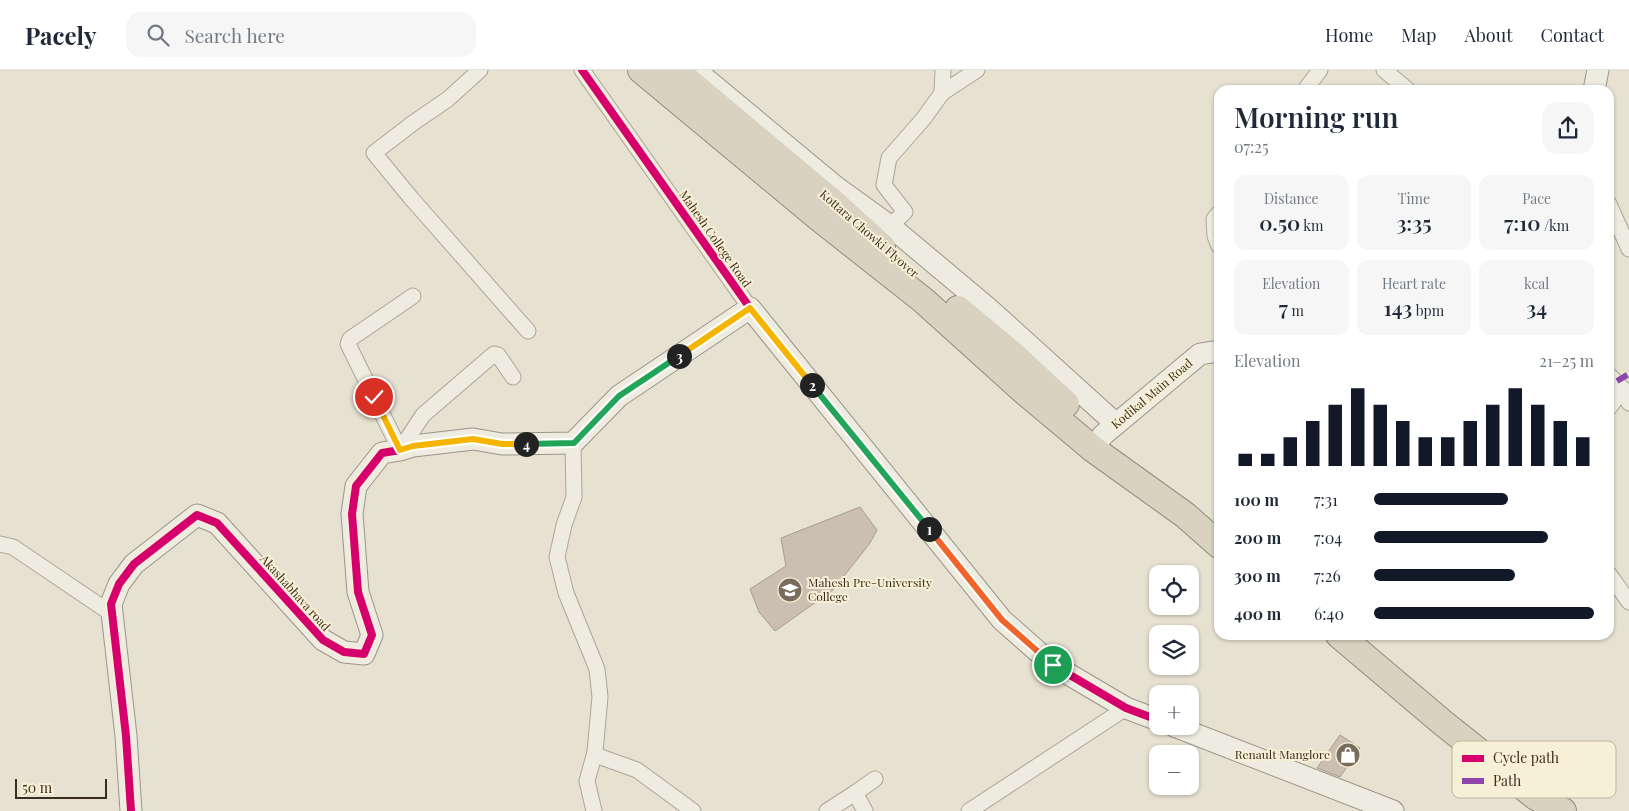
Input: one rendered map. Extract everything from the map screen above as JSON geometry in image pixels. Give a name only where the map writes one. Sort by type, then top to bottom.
[{"type":"highway","points":[[641,70],[819,218],[923,300],[1025,392],[1104,436],[1214,526]]},
{"type":"highway","name":"Kottara Chowki Flyover","points":[[675,70],[837,206],[872,238],[1011,352],[1061,400],[1104,436]]},
{"type":"highway","points":[[1104,436],[1214,541]]},
{"type":"highway","points":[[1324,640],[1423,730],[1452,752]]},
{"type":"highway","points":[[1345,640],[1466,741]]},
{"type":"highway","points":[[1515,798],[1532,811]]},
{"type":"highway","points":[[1540,798],[1563,811]]},
{"type":"street","points":[[480,70],[448,99],[374,153],[528,331]]},
{"type":"street","name":"Mahesh College Road","points":[[582,70],[750,308],[1002,620],[1053,665],[1126,708],[1149,717]]},
{"type":"street","points":[[695,70],[836,187],[890,226],[989,309],[1104,436]]},
{"type":"street","points":[[942,93],[943,70]]},
{"type":"street","points":[[890,226],[905,212],[884,185],[889,158],[924,118],[942,93],[977,70]]},
{"type":"street","points":[[1312,85],[1320,70]]},
{"type":"street","points":[[1384,70],[1402,85]]},
{"type":"street","points":[[1595,85],[1598,70]]},
{"type":"street","points":[[1614,215],[1629,249]]},
{"type":"street","points":[[400,450],[348,344],[350,339],[413,296]]},
{"type":"street","points":[[594,811],[587,781],[595,752],[600,697],[597,669],[566,592],[557,557],[564,526],[574,497],[574,443],[619,396],[750,308]]},
{"type":"street","name":"Kodikal Main Road","points":[[1104,436],[1200,354],[1214,352]]},
{"type":"street","points":[[400,450],[423,415],[494,354],[498,354],[513,377]]},
{"type":"street","points":[[1614,381],[1626,396],[1614,404]]},
{"type":"street","name":"Akashabhava road","points":[[131,811],[126,736],[111,604],[119,584],[134,564],[197,515],[217,523],[322,640],[344,652],[364,654],[372,635],[358,592],[352,514],[356,486],[382,453],[413,446],[473,439],[502,444],[574,443]]},
{"type":"street","points":[[0,544],[13,548],[112,614]]},
{"type":"street","points":[[1614,581],[1629,602]]},
{"type":"street","points":[[969,811],[1126,708]]},
{"type":"street","points":[[1197,735],[1393,811]]},
{"type":"street","points":[[595,752],[598,756],[637,770],[693,811]]},
{"type":"street","points":[[826,811],[875,779]]},
{"type":"street","points":[[855,793],[865,811]]},
{"type":"building","points":[[860,507],[877,530],[870,543],[833,590],[775,631],[759,612],[750,589],[786,566],[781,538]]},
{"type":"building","points":[[1340,735],[1360,748],[1340,777],[1317,768]]},
{"type":"marked path","points":[[1617,381],[1629,374]]},
{"type":"cycle path","points":[[582,70],[750,308],[1002,620],[1053,665],[1126,708],[1149,717]]},
{"type":"cycle path","points":[[131,811],[126,736],[111,604],[119,584],[134,564],[197,515],[217,523],[323,640],[344,652],[364,654],[372,635],[358,592],[352,514],[356,486],[382,453],[413,446],[473,439],[502,444],[573,443],[619,396],[750,308]]},
{"type":"place","name":"Mahesh Pre-University College","points":[[790,590]]},
{"type":"place","name":"Renault Manglore","points":[[1348,755]]},
{"type":"route","points":[[374,397],[400,450],[413,446],[473,439],[502,444],[574,443],[619,396],[750,308],[1002,620],[1053,665]]}]
